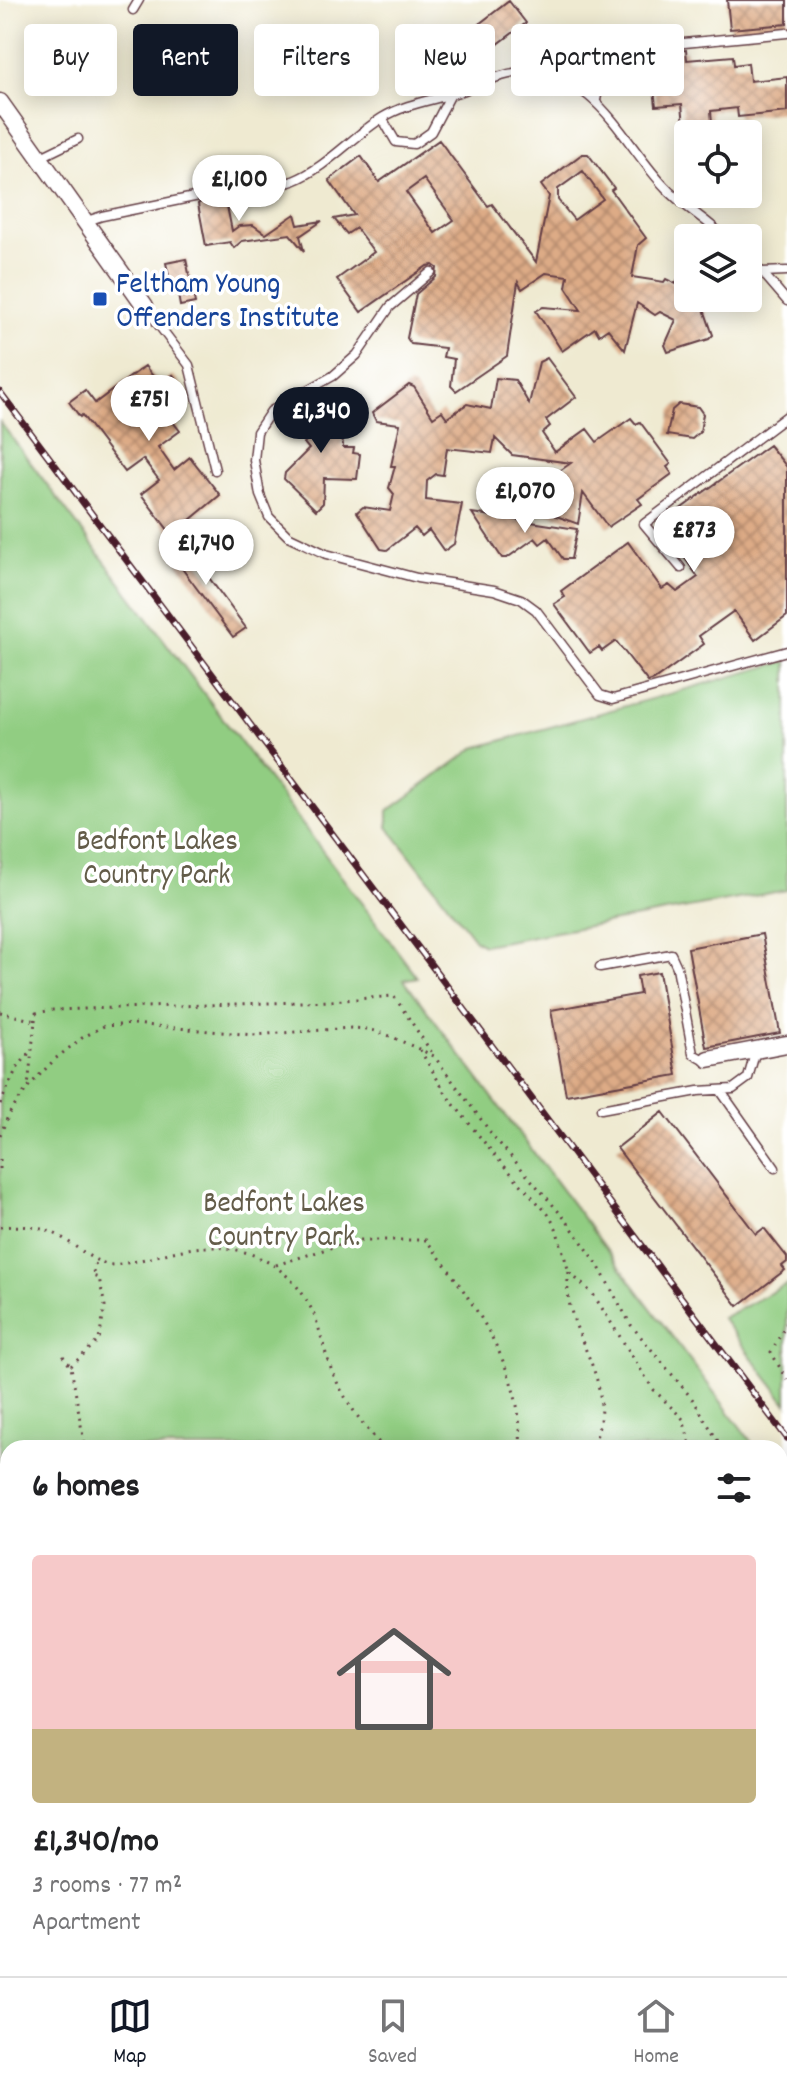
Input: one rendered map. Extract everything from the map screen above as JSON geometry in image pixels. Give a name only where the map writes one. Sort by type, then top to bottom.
[{"type":"street","points":[[0,102],[145,306]]},
{"type":"street","points":[[708,1059],[787,1044]]},
{"type":"lane","points":[[133,10],[139,0]]},
{"type":"lane","points":[[684,43],[787,33]]},
{"type":"lane","points":[[233,192],[296,180],[382,118],[402,107],[443,96]]},
{"type":"lane","points":[[382,118],[396,142],[414,144],[431,132],[450,96]]},
{"type":"lane","points":[[590,96],[666,189],[711,224]]},
{"type":"lane","points":[[596,100],[597,96]]},
{"type":"lane","points":[[38,158],[78,139]]},
{"type":"lane","points":[[85,225],[90,220],[199,196]]},
{"type":"lane","points":[[128,211],[130,222]]},
{"type":"lane","points":[[762,272],[787,271]]},
{"type":"lane","points":[[431,272],[390,307],[357,355],[333,376],[271,411],[257,432],[254,460],[260,495],[269,517],[288,536],[326,554],[417,578],[494,590],[521,599],[536,610],[600,695],[613,699],[787,651]]},
{"type":"lane","points":[[762,272],[787,301]]},
{"type":"lane","points":[[145,306],[189,365],[215,470]]},
{"type":"lane","points":[[681,568],[644,524],[787,416]]},
{"type":"lane","points":[[600,967],[671,954],[677,967],[693,1054],[708,1059]]},
{"type":"lane","points":[[601,1109],[698,1091],[733,1089],[748,1078],[756,1050]]},
{"type":"lane","points":[[720,1090],[775,1168]]},
{"type":"path","points":[[28,1087],[36,1013],[394,996],[485,1127],[566,1220],[595,1260],[631,1325],[694,1401],[717,1440]]},
{"type":"path","points":[[0,1012],[35,1021]]},
{"type":"path","points":[[0,1135],[9,1114],[28,1087],[55,1059],[104,1026],[134,1024],[253,1035],[369,1029],[434,1056]]},
{"type":"path","points":[[0,1104],[16,1070],[32,1049]]},
{"type":"path","points":[[420,1049],[448,1097],[496,1157],[548,1214],[556,1228],[569,1272],[570,1305],[600,1390],[601,1420],[595,1440]]},
{"type":"path","points":[[0,1159],[0,1171]]},
{"type":"path","points":[[0,1227],[40,1228],[58,1235],[96,1262],[110,1265],[210,1247],[262,1257],[302,1291],[316,1320],[323,1350],[335,1379],[364,1427],[376,1440]]},
{"type":"path","points":[[274,1266],[355,1240],[426,1240],[467,1291],[504,1363],[521,1426],[520,1440]]},
{"type":"path","points":[[71,1366],[99,1340],[105,1306],[99,1278],[92,1276],[96,1262]]},
{"type":"path","points":[[569,1272],[593,1294],[653,1389],[683,1419],[689,1440]]},
{"type":"path","points":[[787,1323],[771,1352],[787,1380]]},
{"type":"path","points":[[63,1356],[71,1366],[84,1440]]},
{"type":"green space","name":"Bedfont Lakes Country Park.","points":[[0,422],[417,977],[404,980],[750,1440],[0,1440]]},
{"type":"green space","points":[[787,661],[787,890],[484,945],[476,941],[388,827],[388,811],[475,748]]},
{"type":"green space","points":[[787,1284],[787,1404],[722,1318]]},
{"type":"building","points":[[727,0],[787,0],[787,24],[730,29]]},
{"type":"building","points":[[509,1],[526,23],[511,24],[511,34],[495,46],[495,24],[479,24]]},
{"type":"building","points":[[684,50],[687,60],[733,56],[734,65],[748,63],[750,81],[787,77],[787,112],[738,117],[737,108],[711,111],[712,120],[684,120],[682,104],[656,106],[655,96],[684,96]]},
{"type":"building","points":[[439,140],[488,206],[492,204],[536,262],[549,196],[541,185],[582,154],[588,154],[646,238],[638,245],[632,277],[664,282],[666,279],[674,283],[674,312],[705,312],[713,335],[668,352],[665,345],[676,320],[660,312],[655,315],[637,303],[625,350],[608,329],[599,335],[595,328],[562,351],[536,311],[543,307],[581,310],[566,287],[568,276],[546,273],[522,289],[518,282],[507,356],[456,391],[451,386],[454,359],[443,357],[445,348],[411,344],[407,338],[416,294],[436,277],[437,268],[427,266],[361,312],[337,279],[374,252],[356,228],[347,234],[334,219],[354,215],[329,180],[361,156],[379,182]],"holes":[[[583,171],[603,199],[574,220],[558,200],[558,189]],[[424,179],[454,220],[435,233],[406,192]]]},
{"type":"building","points":[[229,186],[226,194],[235,200],[226,201],[232,231],[239,226],[253,225],[266,234],[295,214],[298,225],[322,221],[300,236],[304,251],[290,234],[242,241],[234,248],[230,242],[206,246],[198,204],[205,199],[204,191]]},
{"type":"building","points":[[186,259],[195,303],[180,306],[176,283],[171,285],[166,263]]},
{"type":"building","points":[[547,358],[576,397],[546,420],[550,426],[542,433],[555,452],[587,429],[597,442],[631,418],[636,424],[640,422],[671,464],[667,467],[672,474],[638,499],[642,504],[608,527],[583,493],[578,524],[507,498],[513,477],[544,482],[571,463],[512,455],[495,438],[492,453],[447,448],[443,475],[436,474],[427,481],[426,500],[462,504],[454,544],[444,551],[429,530],[422,536],[415,528],[387,550],[381,549],[357,512],[363,507],[390,511],[394,494],[389,488],[395,466],[391,466],[400,424],[376,421],[372,413],[409,385],[414,387],[433,417],[442,411],[447,418],[467,404],[491,409],[496,378],[515,380],[529,404],[539,362]]},
{"type":"building","points":[[145,366],[160,385],[173,375],[189,396],[166,413],[180,431],[158,447],[174,470],[190,457],[220,495],[172,535],[141,494],[159,480],[143,459],[125,472],[69,402],[85,390],[95,403]]},
{"type":"building","points":[[679,404],[698,407],[703,414],[700,432],[692,439],[667,435],[672,410]]},
{"type":"building","points":[[338,408],[341,412],[343,448],[354,448],[353,453],[360,454],[357,479],[324,478],[323,503],[316,510],[284,479],[285,473],[309,449],[304,443],[311,436],[293,418],[294,409]]},
{"type":"building","points":[[769,445],[787,467],[787,616],[755,640],[734,611],[699,636],[704,644],[648,682],[616,641],[602,651],[599,647],[590,653],[554,604],[565,597],[561,591],[628,542],[662,589],[669,585],[677,592],[698,577],[669,536],[677,530],[668,518]]},
{"type":"building","points":[[472,513],[577,529],[571,559],[563,559],[548,538],[540,544],[535,538],[507,558],[502,558]]},
{"type":"building","points":[[179,537],[246,628],[233,637],[166,547]]},
{"type":"building","points":[[762,934],[780,1033],[706,1047],[688,948]]},
{"type":"building","points":[[659,972],[677,1075],[566,1095],[551,1010],[640,994],[637,976]]},
{"type":"building","points":[[663,1112],[756,1234],[764,1228],[787,1257],[787,1262],[782,1266],[785,1270],[738,1306],[617,1148]]},
{"type":"railway","points":[[0,392],[787,1438]]},
{"type":"place","name":"Feltham Young Offenders Institute","points":[[100,299]]},
{"type":"park label","name":"Bedfont Lakes Country Park","points":[[157,856]]}]
